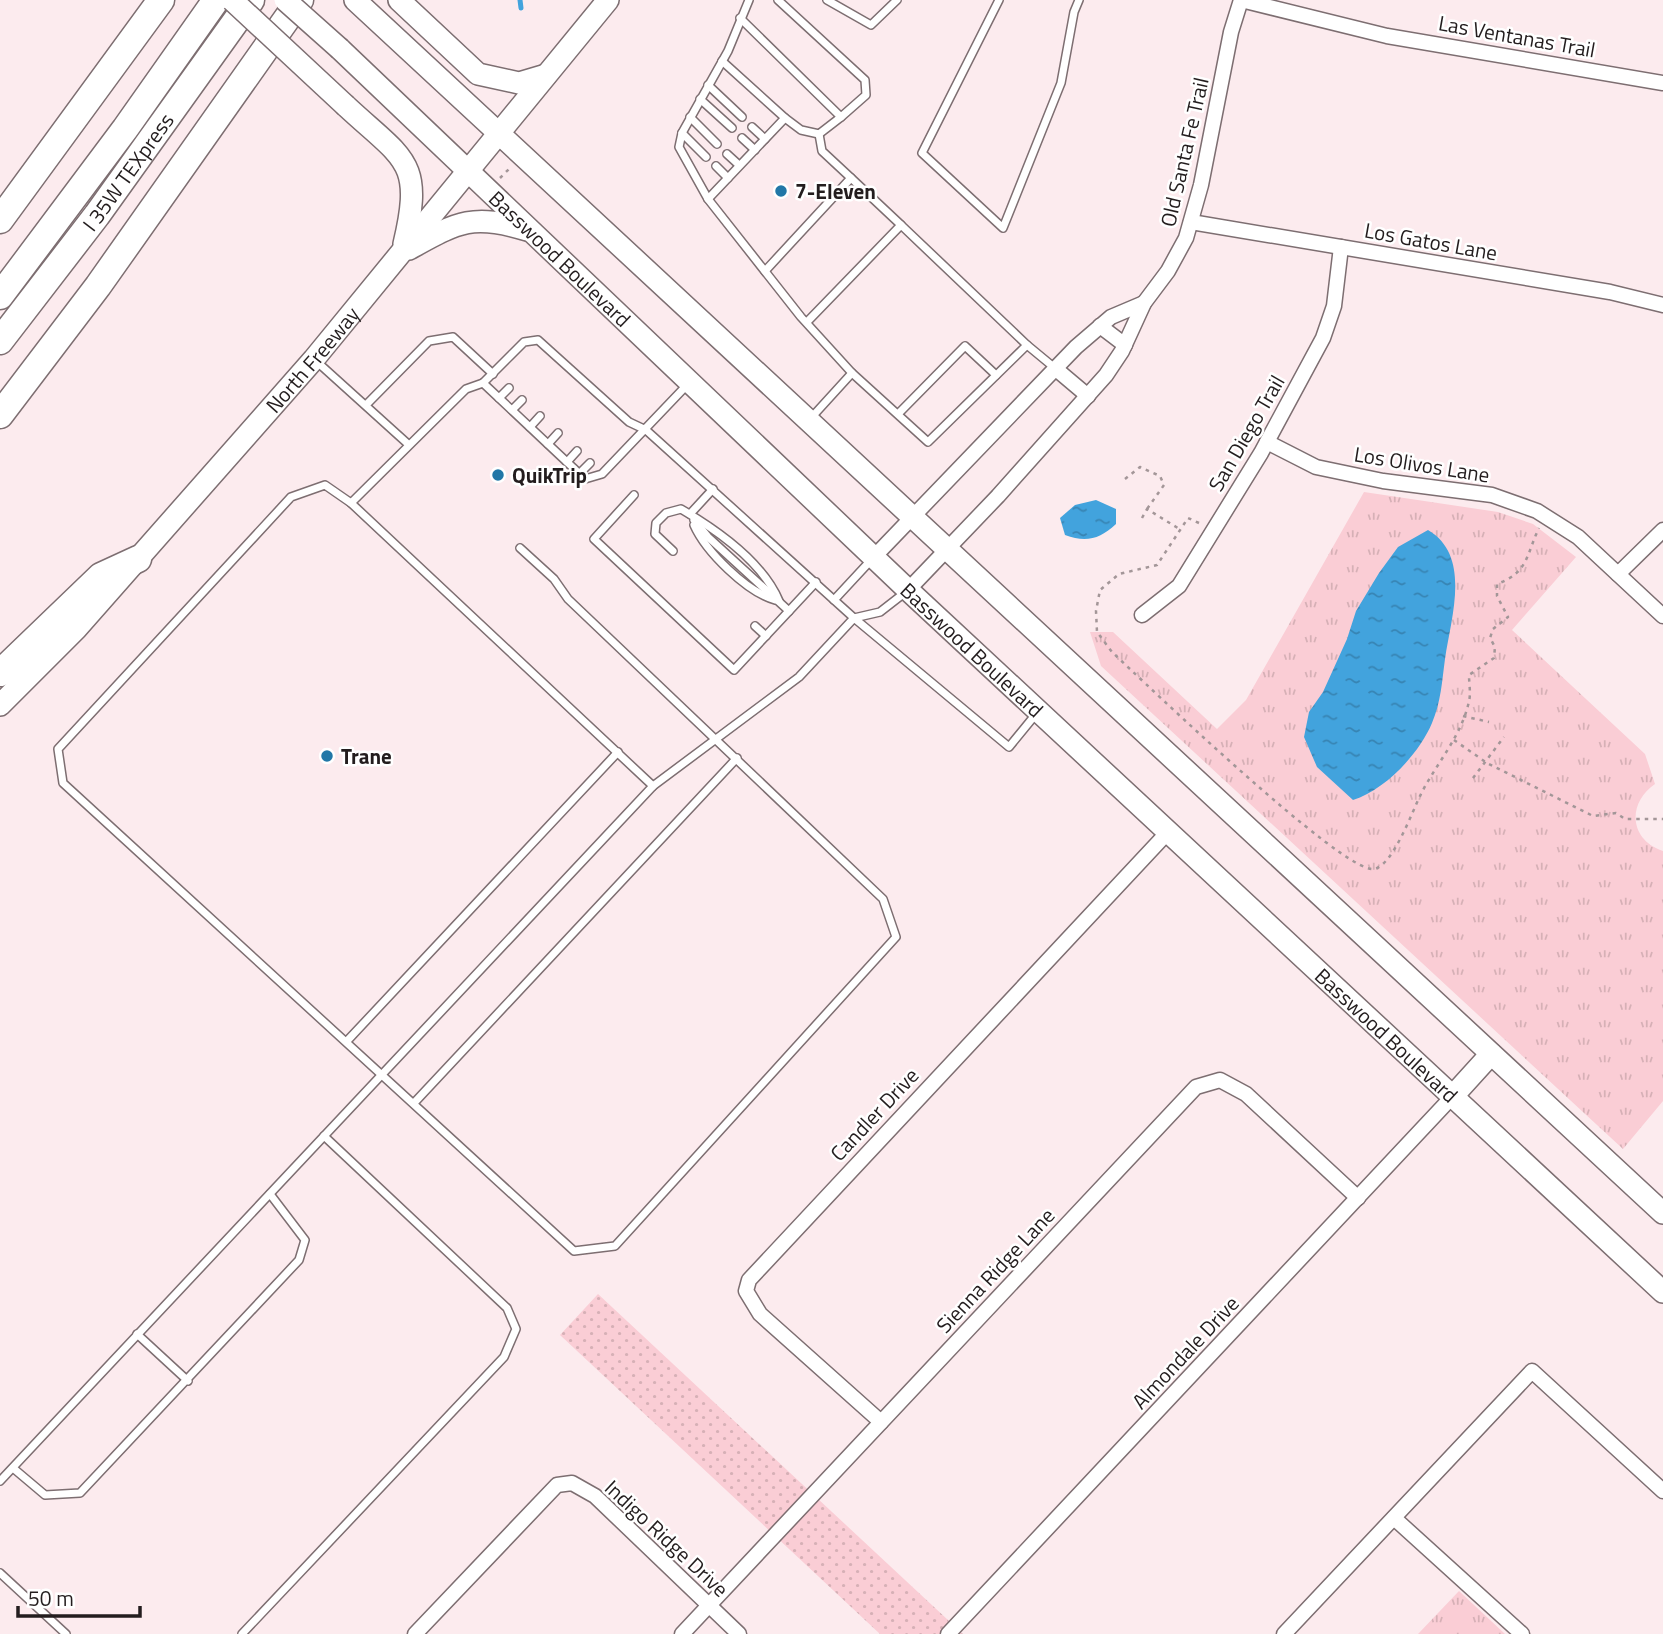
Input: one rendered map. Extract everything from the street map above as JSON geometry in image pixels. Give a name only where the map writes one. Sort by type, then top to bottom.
[{"type":"highway","points":[[0,220],[161,0]]},
{"type":"highway","name":"I 35W TEXpress","points":[[0,296],[125,129],[216,0]]},
{"type":"highway","name":"I 35W TEXpress","points":[[0,341],[97,215],[251,0]]},
{"type":"highway","points":[[0,415],[106,275],[300,0]]},
{"type":"highway","points":[[0,673],[101,576],[138,559]]},
{"type":"main road","points":[[233,0],[396,152],[410,173],[413,198],[401,253]]},
{"type":"main road","name":"Basswood Boulevard","points":[[285,0],[467,169],[873,558],[1663,1292]]},
{"type":"main road","points":[[355,0],[810,419],[1663,1213]]},
{"type":"main road","name":"North Freeway","points":[[0,705],[76,629],[314,359],[608,0]]},
{"type":"main road","points":[[404,5],[478,74],[519,83],[546,75]]},
{"type":"main road","points":[[401,253],[450,226],[473,221],[495,220],[533,232]]},
{"type":"main road","points":[[1452,1097],[1491,1054]]},
{"type":"street","name":"Las Ventanas Trail","points":[[1241,0],[1387,36],[1663,83]]},
{"type":"street","name":"Old Santa Fe Trail","points":[[908,590],[1088,397],[1125,345],[1144,303],[1168,271],[1186,238],[1191,222],[1215,126],[1231,32],[1241,0]]},
{"type":"street","name":"Los Gatos Lane","points":[[1191,222],[1610,292],[1663,304]]},
{"type":"street","name":"San Diego Trail","points":[[1142,615],[1179,586],[1267,442],[1324,338],[1334,306],[1341,247]]},
{"type":"street","points":[[873,558],[1100,326],[1111,317],[1144,303]]},
{"type":"street","points":[[1100,326],[1125,345]]},
{"type":"street","points":[[1056,369],[1088,397]]},
{"type":"street","name":"Los Olivos Lane","points":[[1267,442],[1316,467],[1383,481],[1492,495],[1546,517],[1578,537],[1663,616]]},
{"type":"street","points":[[1618,574],[1663,530]]},
{"type":"street","name":"Candler Drive","points":[[881,1422],[760,1314],[746,1291],[749,1280],[1168,832]]},
{"type":"street","name":"Sienna Ridge Lane","points":[[682,1634],[1196,1087],[1220,1080],[1246,1094],[1358,1198]]},
{"type":"street","name":"Almondale Drive","points":[[948,1634],[1452,1097]]},
{"type":"street","points":[[1284,1634],[1532,1371],[1663,1491]]},
{"type":"street","name":"Indigo Ridge Drive","points":[[415,1634],[557,1485],[572,1483],[595,1496],[739,1634]]},
{"type":"street","points":[[1394,1518],[1522,1634]]},
{"type":"lane","points":[[749,0],[722,61],[682,133],[679,147],[684,161],[708,199],[765,271],[852,373],[928,442],[1027,345]]},
{"type":"lane","points":[[778,0],[865,80],[866,95],[819,134]]},
{"type":"lane","points":[[827,0],[871,24],[897,0]]},
{"type":"lane","points":[[999,0],[922,153],[1003,228],[1062,83],[1074,12],[1079,0]]},
{"type":"lane","points":[[740,18],[841,117]]},
{"type":"lane","points":[[722,61],[785,118],[801,130],[819,134]]},
{"type":"lane","points":[[708,86],[742,117]]},
{"type":"lane","points":[[700,99],[732,128]]},
{"type":"lane","points":[[690,117],[717,144]]},
{"type":"lane","points":[[708,199],[785,118]]},
{"type":"lane","points":[[752,127],[765,139]]},
{"type":"lane","points":[[682,133],[706,156]]},
{"type":"lane","points":[[819,134],[822,151],[1027,345],[1056,369]]},
{"type":"lane","points":[[742,138],[755,150]]},
{"type":"lane","points":[[727,154],[739,165]]},
{"type":"lane","points":[[716,166],[727,178]]},
{"type":"lane","points":[[765,271],[851,178]]},
{"type":"lane","points":[[807,322],[901,225]]},
{"type":"lane","points":[[366,405],[429,341],[453,337],[493,374]]},
{"type":"lane","points":[[351,503],[466,389],[483,383],[524,342],[538,340],[629,422],[646,430],[854,618],[1009,747],[1038,711]]},
{"type":"lane","points":[[898,413],[965,346],[996,375]]},
{"type":"lane","points":[[540,355],[547,348]]},
{"type":"lane","points":[[314,359],[408,444]]},
{"type":"lane","points":[[553,368],[561,360]]},
{"type":"lane","points":[[810,419],[852,373]]},
{"type":"lane","points":[[571,384],[579,376]]},
{"type":"lane","points":[[483,383],[585,479],[602,474],[690,382]]},
{"type":"lane","points":[[499,398],[509,388]]},
{"type":"lane","points":[[589,401],[596,393]]},
{"type":"lane","points":[[512,410],[522,400]]},
{"type":"lane","points":[[609,419],[617,411]]},
{"type":"lane","points":[[530,427],[540,416]]},
{"type":"lane","points":[[621,431],[629,422]]},
{"type":"lane","points":[[548,444],[558,433]]},
{"type":"lane","points":[[567,462],[578,452]]},
{"type":"lane","points":[[580,473],[590,463]]},
{"type":"lane","points":[[520,548],[554,579],[568,599],[883,899],[896,937],[615,1246],[574,1251],[63,783],[58,749],[291,497],[325,485],[351,503],[653,786]]},
{"type":"lane","points":[[690,514],[713,489]]},
{"type":"lane","points":[[634,495],[594,539],[734,670],[816,582]]},
{"type":"lane","points":[[673,551],[655,534],[656,523],[666,513],[681,509],[690,514],[708,537],[789,611]]},
{"type":"lane","points":[[835,600],[873,558]]},
{"type":"lane","points":[[0,1481],[653,786],[800,677],[854,618],[880,612],[908,590]]},
{"type":"lane","points":[[755,626],[766,636]]},
{"type":"lane","points":[[347,1041],[618,752]]},
{"type":"lane","points":[[414,1103],[737,758]]},
{"type":"lane","points":[[242,1634],[504,1357],[516,1329],[507,1308],[324,1136]]},
{"type":"lane","points":[[13,1468],[45,1495],[80,1493],[188,1381],[299,1260],[305,1240],[270,1194]]},
{"type":"lane","points":[[138,1334],[188,1381]]},
{"type":"lane","points":[[0,1573],[66,1634]]},
{"type":"path","points":[[498,181],[512,166]]},
{"type":"path","points":[[1125,479],[1140,467],[1160,476],[1164,485],[1142,518]]},
{"type":"path","points":[[1147,509],[1181,530]]},
{"type":"path","points":[[1202,525],[1188,518],[1157,565],[1119,573],[1100,590],[1096,611],[1097,632],[1112,652],[1230,762],[1344,855],[1363,868],[1375,869],[1387,863],[1423,789],[1454,740],[1470,700],[1469,675],[1494,658],[1494,647],[1490,638],[1493,629],[1508,617],[1497,596],[1497,584],[1513,578],[1521,569],[1546,517]]},
{"type":"path","points":[[1463,716],[1489,722]]},
{"type":"path","points":[[1473,778],[1487,763],[1504,737]]},
{"type":"path","points":[[1454,740],[1487,763],[1593,817],[1616,813],[1626,819],[1663,819]]},
{"type":"green space","points":[[1364,492],[1498,512],[1533,524],[1576,557],[1512,630],[1645,754],[1655,784],[1640,801],[1636,820],[1643,839],[1663,851],[1663,1101],[1623,1149],[1101,666],[1090,632],[1113,632],[1217,729],[1246,700]]},
{"type":"green space","points":[[598,1294],[963,1634],[880,1634],[560,1335]]},
{"type":"green space","points":[[1459,1591],[1505,1634],[1418,1634]]},
{"type":"water","points":[[1096,500],[1116,509],[1116,524],[1092,538],[1080,539],[1065,535],[1060,518],[1075,505]]},
{"type":"water","points":[[1428,530],[1442,541],[1450,555],[1455,588],[1437,707],[1426,735],[1410,758],[1377,788],[1353,800],[1317,767],[1304,737],[1309,712],[1323,692],[1347,639],[1356,611],[1379,573],[1398,547]]},
{"type":"waterway","points":[[520,0],[521,8]]},
{"type":"place","name":"7-Eleven","points":[[781,191]]},
{"type":"place","name":"QuikTrip","points":[[498,475]]},
{"type":"place","name":"Trane","points":[[327,756]]}]
